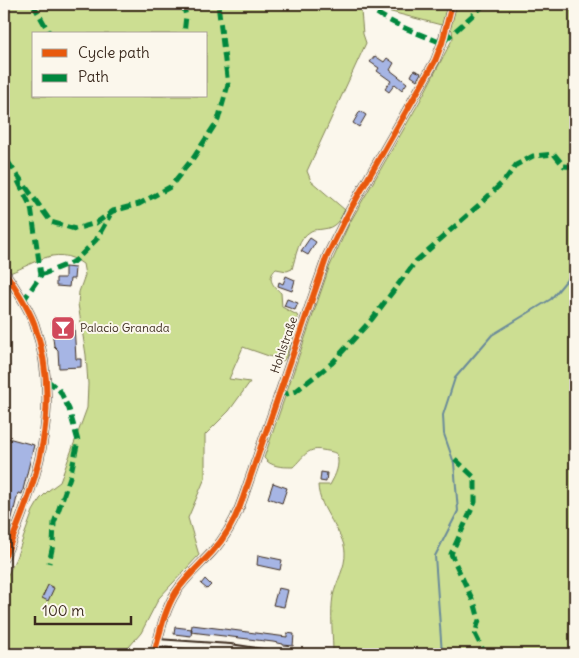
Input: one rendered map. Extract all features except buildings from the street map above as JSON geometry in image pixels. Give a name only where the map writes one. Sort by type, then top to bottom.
[{"type":"street","name":"Hohlstraße","points":[[154,654],[168,609],[178,590],[219,543],[234,520],[327,256],[350,210],[435,61],[442,43],[452,4]]},
{"type":"street","points":[[4,271],[14,285],[34,322],[47,380],[48,401],[46,424],[36,471],[26,503],[4,558]]},
{"type":"street","points":[[158,643],[237,649],[269,654]]},
{"type":"green space","points":[[4,4],[575,4],[575,435],[571,461],[575,467],[575,654],[333,654],[332,603],[334,591],[344,563],[345,552],[341,536],[322,503],[318,485],[330,485],[337,470],[337,454],[313,450],[293,467],[273,465],[264,458],[329,268],[349,224],[420,101],[453,38],[452,30],[449,27],[372,7],[363,8],[361,11],[363,34],[366,43],[307,171],[311,181],[345,210],[334,225],[312,230],[303,238],[292,269],[287,271],[276,269],[271,276],[275,288],[281,293],[282,307],[297,315],[298,318],[286,357],[283,361],[243,347],[229,379],[250,382],[229,411],[205,435],[205,478],[188,518],[199,555],[159,598],[141,633],[123,654],[4,654],[4,583],[16,558],[33,511],[40,499],[60,482],[87,408],[88,384],[86,355],[78,304],[79,292],[85,275],[83,264],[72,258],[53,256],[4,275]]},
{"type":"waterway","points":[[442,654],[435,556],[458,511],[454,463],[444,434],[443,415],[455,378],[492,335],[551,299],[575,270]]},
{"type":"marked path","points":[[33,4],[49,32]]},
{"type":"marked path","points":[[183,4],[186,16],[184,32]]},
{"type":"marked path","points":[[8,162],[51,222],[75,229],[96,223],[113,211],[139,204],[170,187],[194,157],[218,120],[228,85],[218,4]]},
{"type":"marked path","points":[[365,4],[392,22],[442,43],[485,4]]},
{"type":"marked path","points":[[4,153],[11,167]]},
{"type":"marked path","points":[[279,392],[287,394],[296,391],[332,363],[372,319],[416,261],[504,181],[516,165],[533,156],[554,154],[564,166],[575,167]]},
{"type":"marked path","points":[[18,181],[31,207],[41,275],[23,301]]},
{"type":"marked path","points":[[41,275],[75,261],[96,240],[110,215]]},
{"type":"marked path","points":[[47,380],[60,391],[69,409],[78,441],[70,477],[54,523],[53,545],[49,563]]},
{"type":"marked path","points":[[455,459],[475,478],[475,502],[451,554],[475,605],[479,620],[475,634],[485,654]]},
{"type":"cycle path","points":[[154,654],[165,614],[176,592],[217,546],[227,533],[237,513],[327,256],[350,210],[435,61],[442,43],[452,4]]},
{"type":"cycle path","points":[[4,271],[34,323],[42,354],[46,384],[46,414],[43,443],[27,501],[4,558]]},
{"type":"place","name":"Palacio Granada","points":[[63,328]]}]
